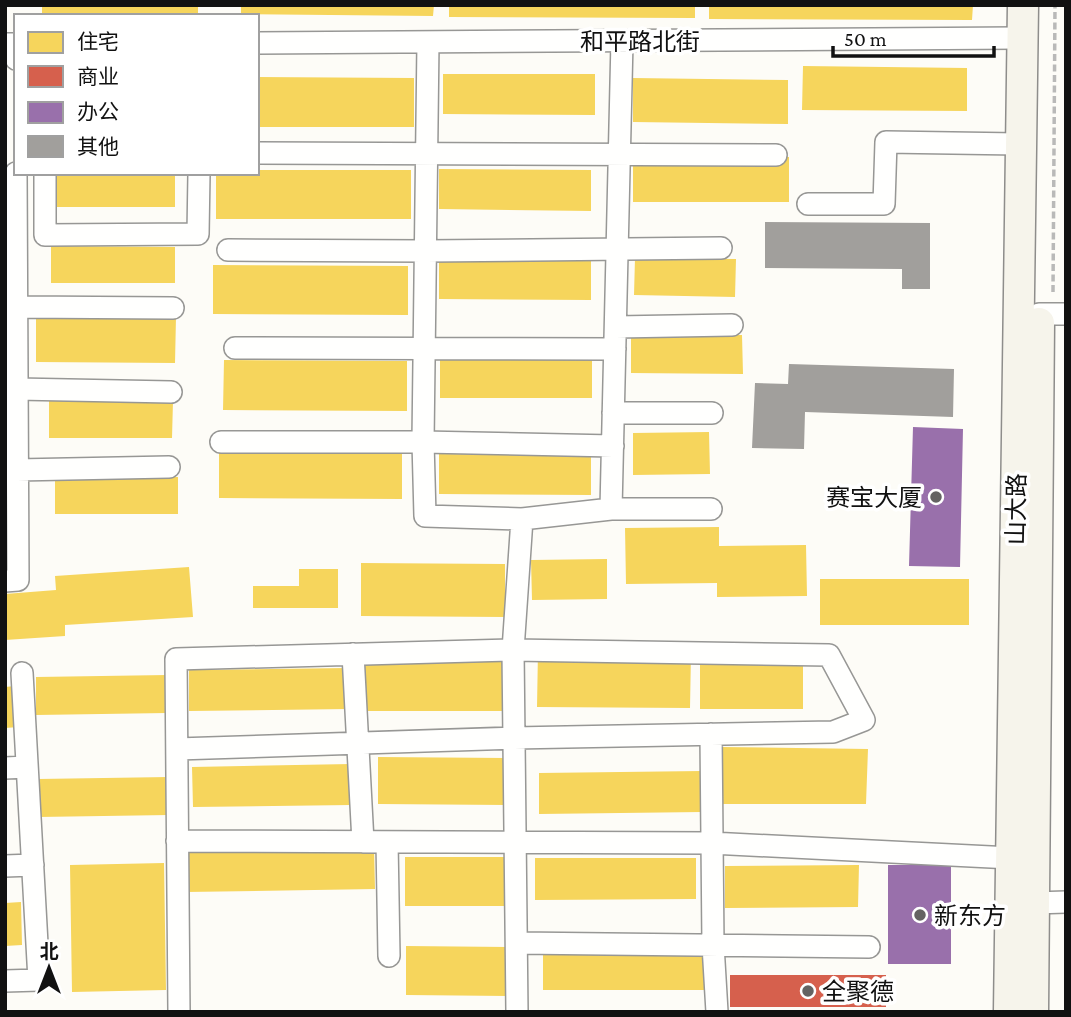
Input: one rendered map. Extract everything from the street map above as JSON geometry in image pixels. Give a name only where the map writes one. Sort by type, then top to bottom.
[{"type":"main road","name":"山大路","points":[[1009,1012],[1023,5]]},
{"type":"main road","name":"山大路","points":[[1033,1012],[1034,903],[1053,314],[1042,5]]},
{"type":"street","name":"和平路北街","points":[[259,43],[1023,38]]},
{"type":"street","points":[[611,509],[622,41]]},
{"type":"street","points":[[428,42],[423,442],[425,516],[522,519],[611,509],[710,509]]},
{"type":"street","points":[[808,204],[884,204],[886,142],[1021,144]]},
{"type":"street","points":[[259,153],[776,155]]},
{"type":"street","points":[[45,175],[45,235],[198,234],[199,175]]},
{"type":"street","points":[[5,581],[18,580],[13,482],[13,382],[17,307],[11,272],[13,176]]},
{"type":"street","points":[[228,250],[721,248]]},
{"type":"street","points":[[17,307],[173,308]]},
{"type":"street","points":[[616,327],[732,326]]},
{"type":"street","points":[[235,348],[615,349]]},
{"type":"street","points":[[13,382],[171,392]]},
{"type":"street","points":[[613,413],[712,413]]},
{"type":"street","points":[[221,442],[613,446]]},
{"type":"street","points":[[13,482],[169,467]]},
{"type":"street","points":[[517,1012],[513,650],[522,519]]},
{"type":"street","points":[[177,749],[514,738],[833,732],[864,720],[829,656],[513,650],[176,659],[179,1012]]},
{"type":"street","points":[[353,654],[363,842]]},
{"type":"street","points":[[5,981],[39,980],[22,673]]},
{"type":"street","points":[[711,734],[713,945],[717,1012]]},
{"type":"street","points":[[5,768],[27,767]]},
{"type":"street","points":[[177,841],[711,843],[1011,858]]},
{"type":"street","points":[[387,842],[389,956]]},
{"type":"street","points":[[5,866],[33,866]]},
{"type":"street","points":[[1034,903],[1066,902]]},
{"type":"street","points":[[517,943],[869,947]]},
{"type":"building: 住宅","points":[[42,5],[198,5],[198,14],[42,14]]},
{"type":"building: 住宅","points":[[241,5],[434,5],[433,16],[241,14]]},
{"type":"building: 住宅","points":[[449,5],[695,5],[695,18],[449,17]]},
{"type":"building: 住宅","points":[[709,5],[973,5],[972,20],[709,19]]},
{"type":"building: 住宅","points":[[803,66],[967,68],[967,111],[802,110]]},
{"type":"building: 住宅","points":[[443,74],[595,74],[595,115],[443,114]]},
{"type":"building: 住宅","points":[[259,77],[414,78],[414,127],[259,127]]},
{"type":"building: 住宅","points":[[633,78],[788,80],[788,124],[633,122]]},
{"type":"building: 住宅","points":[[633,157],[789,157],[789,202],[633,202]]},
{"type":"building: 住宅","points":[[439,169],[591,170],[591,211],[439,209]]},
{"type":"building: 住宅","points":[[259,170],[411,170],[411,219],[216,219],[216,175],[259,175]]},
{"type":"building: 住宅","points":[[51,175],[175,175],[175,207],[51,207]]},
{"type":"building: 住宅","points":[[51,246],[175,247],[175,283],[51,283]]},
{"type":"building: 住宅","points":[[635,258],[736,259],[735,297],[634,295]]},
{"type":"building: 住宅","points":[[439,259],[591,260],[591,300],[439,299]]},
{"type":"building: 住宅","points":[[213,265],[408,266],[408,315],[213,314]]},
{"type":"building: 住宅","points":[[36,316],[176,317],[175,363],[36,362]]},
{"type":"building: 住宅","points":[[631,335],[742,335],[743,374],[631,373]]},
{"type":"building: 住宅","points":[[440,357],[592,358],[592,398],[440,398]]},
{"type":"building: 住宅","points":[[224,360],[407,361],[407,411],[223,410]]},
{"type":"building: 住宅","points":[[49,401],[173,401],[172,438],[49,438]]},
{"type":"building: 住宅","points":[[709,432],[710,474],[633,475],[633,433]]},
{"type":"building: 住宅","points":[[219,448],[402,449],[402,499],[219,498]]},
{"type":"building: 住宅","points":[[439,454],[591,455],[591,495],[439,494]]},
{"type":"building: 住宅","points":[[55,477],[178,477],[178,514],[55,514]]},
{"type":"building: 住宅","points":[[719,527],[719,546],[806,545],[807,596],[717,597],[717,583],[626,584],[625,528]]},
{"type":"building: 住宅","points":[[607,559],[607,599],[532,600],[531,560]]},
{"type":"building: 住宅","points":[[361,563],[505,564],[505,617],[361,616]]},
{"type":"building: 住宅","points":[[189,567],[193,617],[65,625],[65,636],[5,640],[5,594],[56,590],[55,576]]},
{"type":"building: 住宅","points":[[299,569],[338,569],[338,608],[253,608],[253,586],[299,586]]},
{"type":"building: 住宅","points":[[820,579],[969,579],[969,625],[820,625]]},
{"type":"building: 住宅","points":[[538,650],[691,652],[690,708],[537,707]]},
{"type":"building: 住宅","points":[[700,654],[803,654],[803,709],[700,709]]},
{"type":"building: 住宅","points":[[364,658],[507,659],[507,711],[363,711]]},
{"type":"building: 住宅","points":[[347,668],[348,709],[189,711],[189,670]]},
{"type":"building: 住宅","points":[[167,675],[167,713],[36,715],[36,677]]},
{"type":"building: 住宅","points":[[15,686],[19,727],[5,728],[5,687]]},
{"type":"building: 住宅","points":[[721,747],[868,749],[866,804],[721,804]]},
{"type":"building: 住宅","points":[[378,757],[507,758],[507,805],[378,804]]},
{"type":"building: 住宅","points":[[351,764],[351,805],[193,807],[192,767]]},
{"type":"building: 住宅","points":[[702,771],[702,812],[539,814],[539,773]]},
{"type":"building: 住宅","points":[[169,777],[169,815],[38,817],[38,779]]},
{"type":"building: 住宅","points":[[374,848],[375,889],[186,892],[185,851]]},
{"type":"building: 住宅","points":[[405,857],[508,857],[507,906],[405,906]]},
{"type":"building: 住宅","points":[[535,858],[696,858],[696,899],[535,900]]},
{"type":"building: 住宅","points":[[164,863],[166,990],[72,992],[70,865]]},
{"type":"building: 住宅","points":[[859,865],[858,907],[725,908],[725,866]]},
{"type":"building: 住宅","points":[[21,902],[22,945],[5,946],[5,903]]},
{"type":"building: 住宅","points":[[406,946],[508,947],[508,996],[406,995]]},
{"type":"building: 住宅","points":[[704,948],[704,990],[543,990],[543,949]]},
{"type":"building: 商业","name":"全聚德","points":[[730,975],[886,975],[886,1007],[730,1007]]},
{"type":"building: 办公","name":"赛宝大厦","points":[[913,427],[963,429],[960,567],[909,566]]},
{"type":"building: 办公","name":"新东方","points":[[888,865],[951,865],[951,964],[888,964]]},
{"type":"building: 其他","points":[[765,222],[930,223],[930,289],[902,289],[902,269],[765,268]]},
{"type":"building: 其他","points":[[789,364],[954,369],[953,417],[805,412],[804,449],[752,448],[755,383],[788,384]]},
{"type":"place","name":"赛宝大厦","points":[[936,497]]},
{"type":"place","name":"新东方","points":[[920,915]]},
{"type":"place","name":"全聚德","points":[[808,991]]}]
